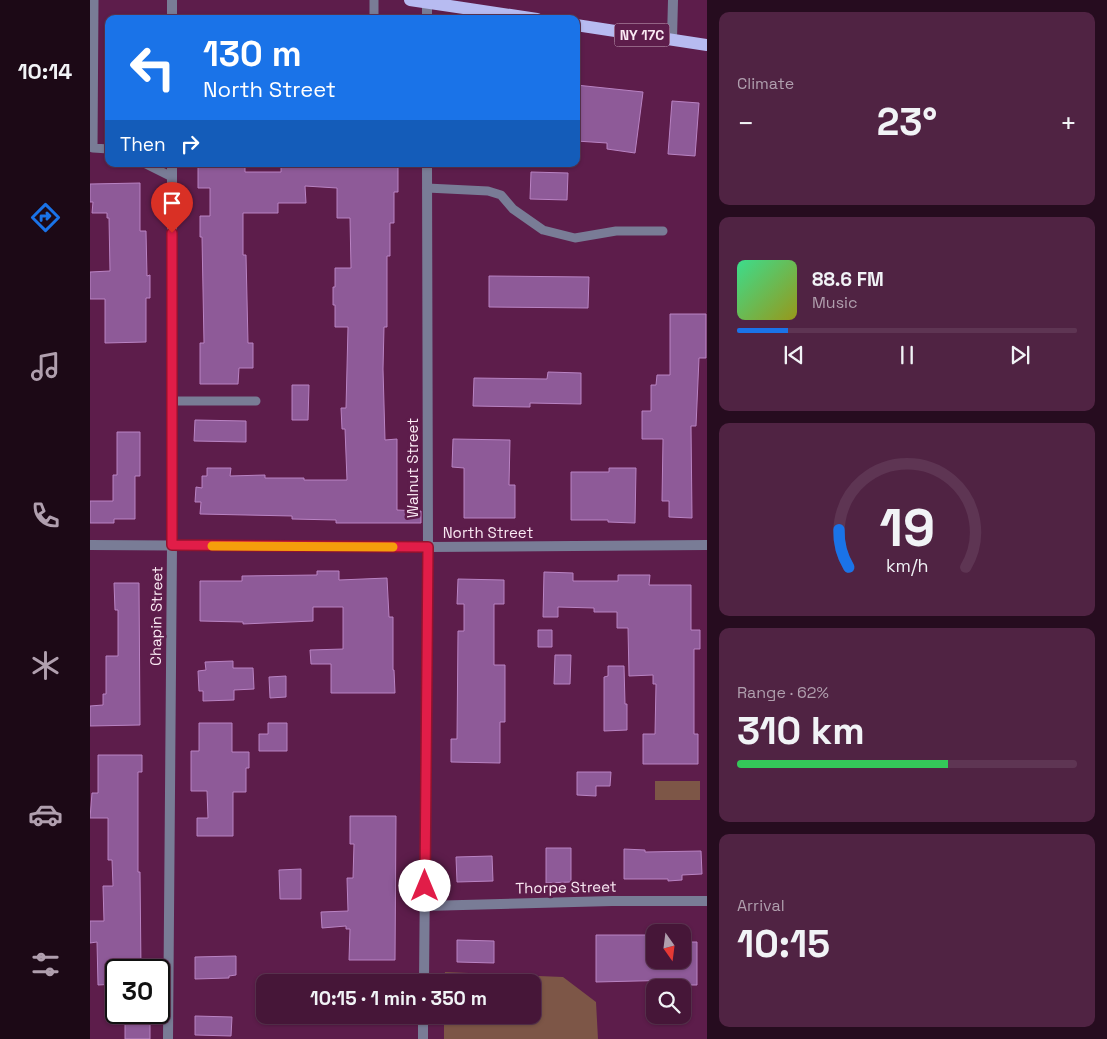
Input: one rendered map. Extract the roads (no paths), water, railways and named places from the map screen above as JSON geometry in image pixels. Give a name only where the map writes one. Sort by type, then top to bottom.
[{"type":"main road","points":[[410,0],[512,15]]},
{"type":"main road","name":"NY 17C","points":[[580,26],[707,45]]},
{"type":"street","points":[[172,0],[172,15]]},
{"type":"street","points":[[672,39],[673,0]]},
{"type":"street","points":[[427,1],[427,15]]},
{"type":"street","name":"Chapin Street","points":[[168,1039],[172,545],[172,167]]},
{"type":"street","name":"Walnut Street","points":[[424,974],[428,547],[427,167]]},
{"type":"street","name":"North Street","points":[[90,545],[428,547],[707,545]]},
{"type":"street","name":"Thorpe Street","points":[[425,906],[612,901],[707,901]]},
{"type":"street","points":[[423,1024],[423,1039]]},
{"type":"lane","points":[[94,0],[92,148],[105,149]]},
{"type":"lane","points":[[374,0],[374,15]]},
{"type":"lane","points":[[152,167],[172,177]]},
{"type":"lane","points":[[427,188],[488,191],[501,195],[512,208],[532,224],[543,230],[575,238],[616,231],[663,231]]},
{"type":"lane","points":[[172,401],[256,401]]}]
